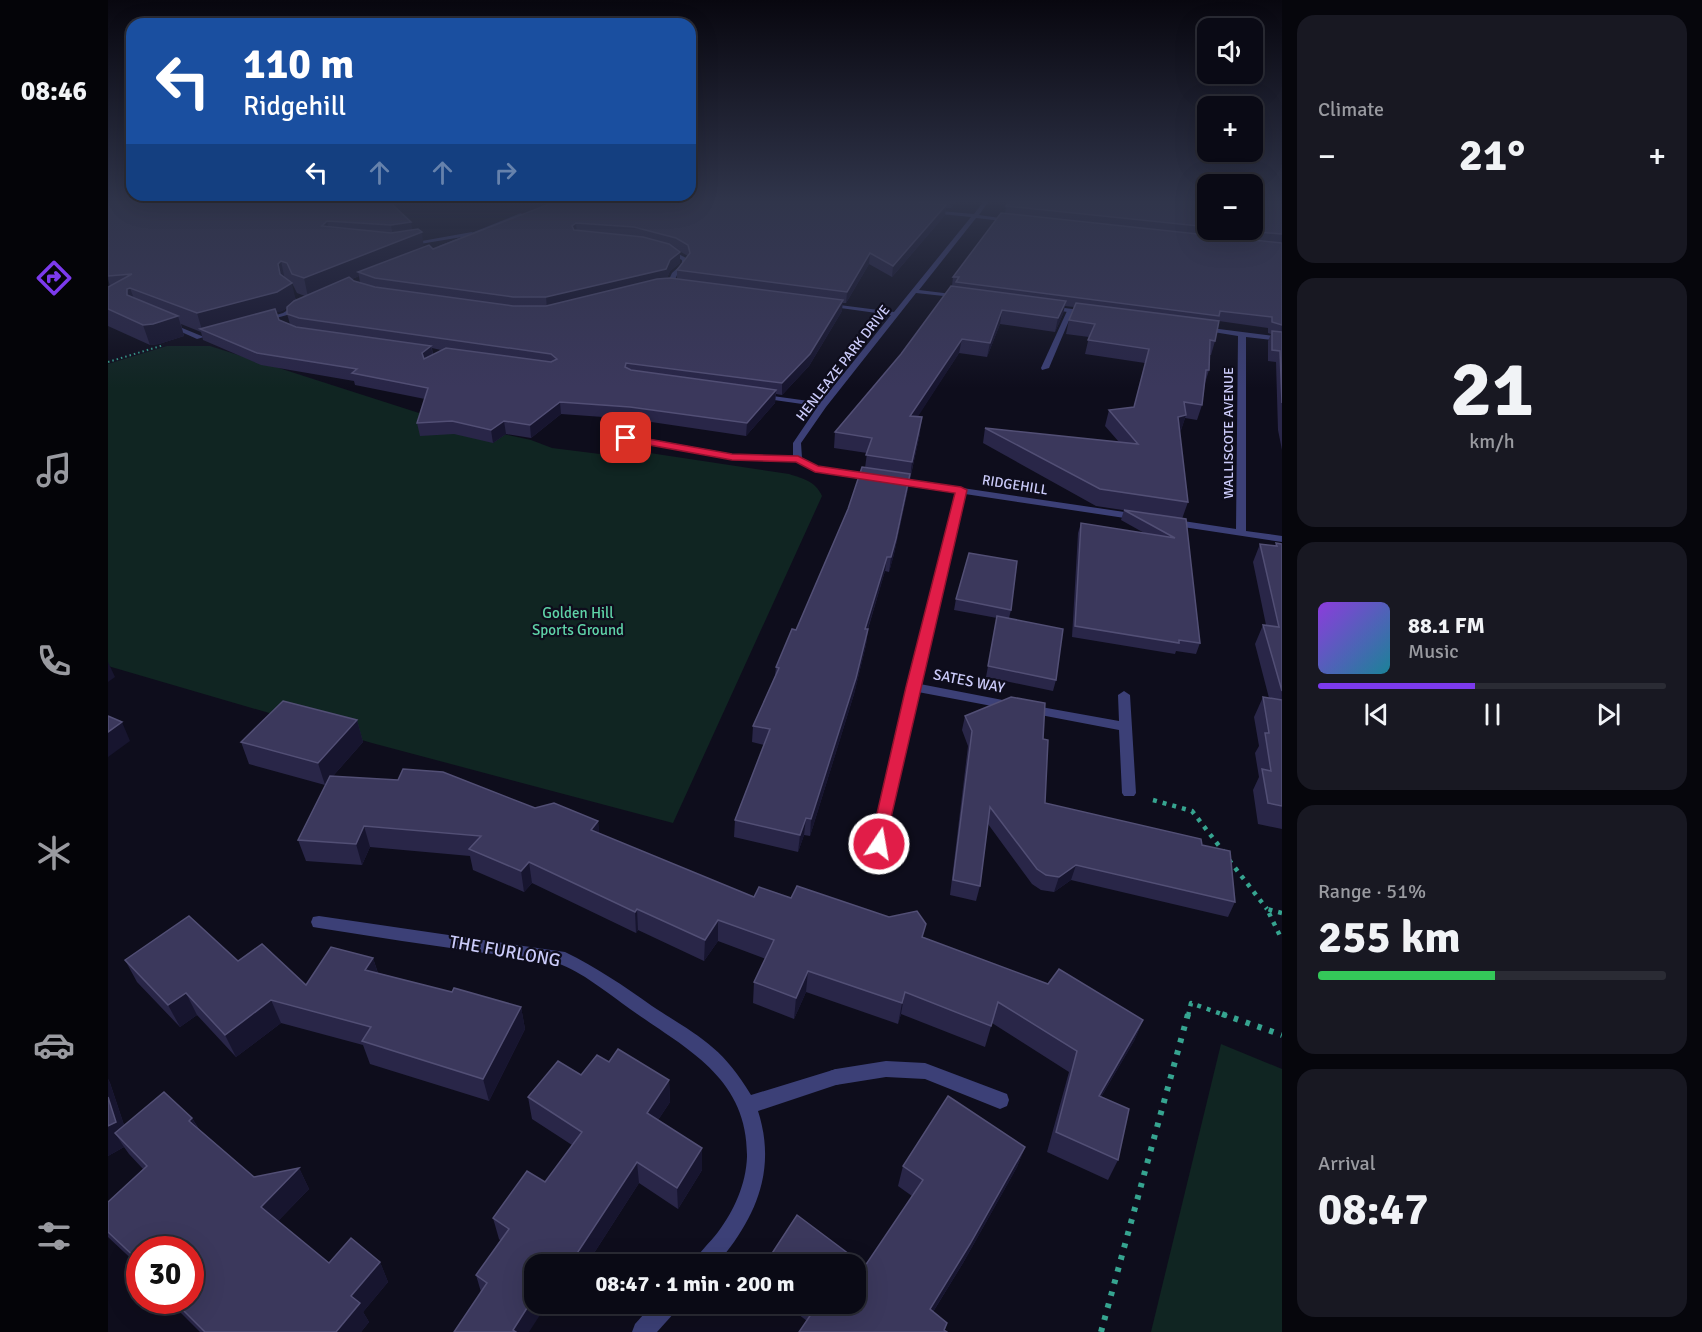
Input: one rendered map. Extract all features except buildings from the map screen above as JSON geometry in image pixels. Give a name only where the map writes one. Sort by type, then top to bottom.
[{"type":"street","points":[[680,284],[667,284],[685,263]]},
{"type":"street","name":"HENLEAZE PARK DRIVE","points":[[798,459],[797,443],[823,405],[938,263]]},
{"type":"street","points":[[916,291],[964,297]]},
{"type":"street","points":[[253,323],[284,317],[308,301],[291,296]]},
{"type":"street","points":[[816,303],[896,314]]},
{"type":"street","points":[[1046,308],[1093,314]]},
{"type":"street","points":[[1045,368],[1070,311]]},
{"type":"street","points":[[158,320],[200,337],[211,334]]},
{"type":"street","points":[[1196,328],[1282,339]]},
{"type":"street","name":"WALLISCOTE AVENUE","points":[[1241,533],[1242,334]]},
{"type":"street","points":[[754,395],[823,405]]},
{"type":"street","name":"RIDGEHILL","points":[[604,434],[732,457],[798,459],[815,469],[1148,519]]},
{"type":"street","name":"SATES WAY","points":[[879,844],[913,687],[961,490]]},
{"type":"street","points":[[1159,520],[1282,539]]},
{"type":"street","name":"SATES WAY","points":[[913,687],[1126,727]]},
{"type":"street","points":[[1124,695],[1129,793]]},
{"type":"street","name":"THE FURLONG","points":[[319,922],[559,957],[584,968],[708,1052],[731,1078],[748,1105],[757,1134],[758,1168],[744,1209],[714,1254]]},
{"type":"street","points":[[748,1105],[836,1077],[886,1069],[925,1071],[1000,1100]]},
{"type":"street","points":[[643,1332],[659,1314]]},
{"type":"path","points":[[108,362],[200,337]]},
{"type":"path","points":[[1129,793],[1192,811],[1267,909],[1282,940]]},
{"type":"path","points":[[1267,909],[1282,913]]},
{"type":"path","points":[[1101,1332],[1191,1003],[1282,1035]]},
{"type":"green space","name":"Golden Hill Sports Ground","points":[[167,346],[210,346],[447,422],[531,440],[552,448],[616,456],[630,450],[789,474],[808,481],[816,487],[822,496],[673,823],[372,743],[108,666],[108,364]]},
{"type":"green space","points":[[1221,1044],[1282,1069],[1282,1332],[1151,1332]]},
{"type":"route","points":[[626,438],[732,457],[798,459],[815,469],[961,490],[913,687],[879,844]]}]
